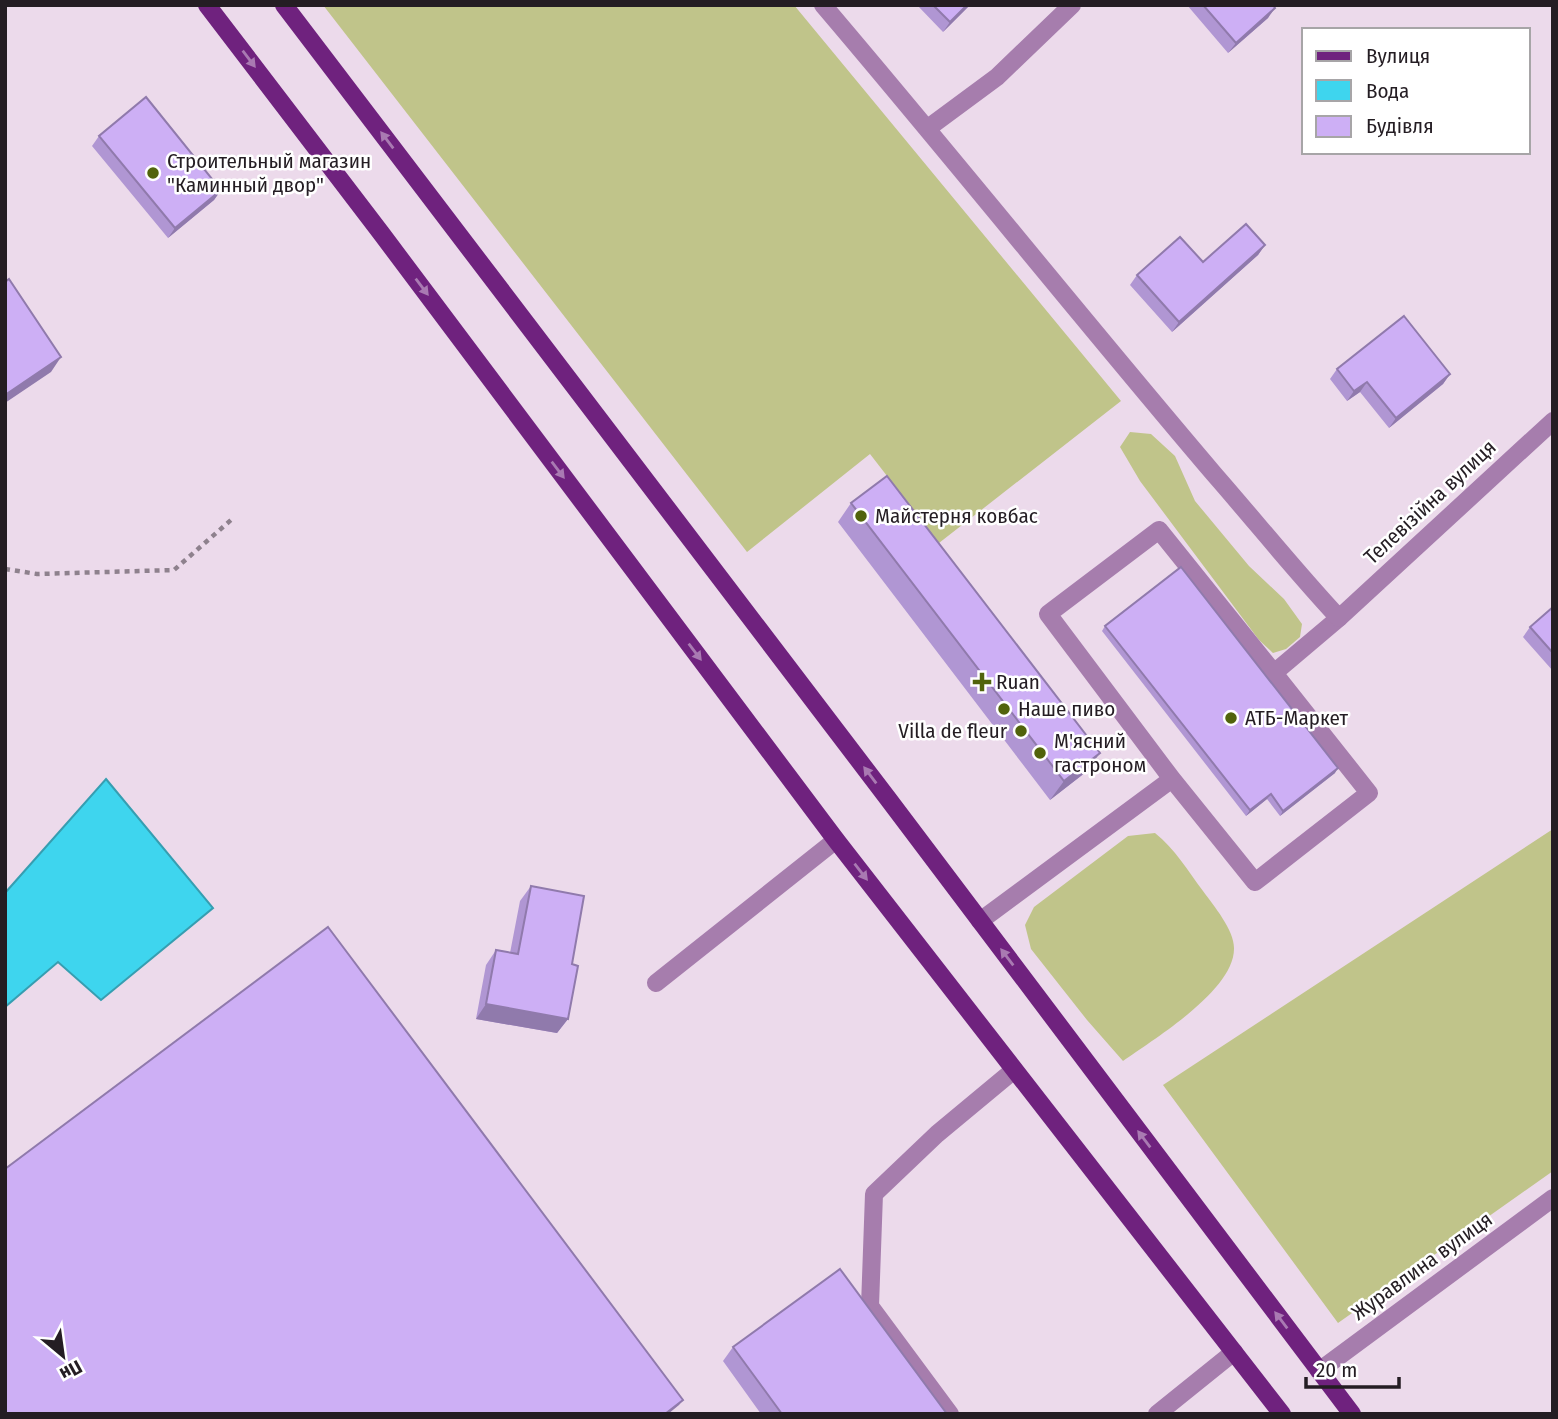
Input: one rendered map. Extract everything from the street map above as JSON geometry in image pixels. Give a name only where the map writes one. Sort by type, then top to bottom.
[{"type":"main road","points":[[208,5],[836,840],[1282,1414]]},
{"type":"main road","points":[[284,5],[1352,1414]]},
{"type":"street","points":[[823,5],[1160,410],[1339,618]]},
{"type":"street","points":[[928,128],[997,77],[1072,5]]},
{"type":"street","name":"Телевізійна вулиця","points":[[1274,673],[1339,618],[1553,421]]},
{"type":"street","points":[[1159,530],[1369,793],[1255,882],[1172,779],[1048,614],[1159,530]]},
{"type":"street","points":[[979,921],[1172,779]]},
{"type":"street","points":[[656,983],[836,840]]},
{"type":"street","points":[[950,1414],[870,1306],[874,1194],[937,1134],[1014,1070]]},
{"type":"street","name":"Журавлина вулиця","points":[[1319,1370],[1553,1198]]},
{"type":"street","points":[[1157,1414],[1234,1352]]},
{"type":"path","points":[[5,569],[37,574],[174,570],[232,520]]},
{"type":"green space","points":[[323,5],[794,5],[1121,401],[939,543],[870,454],[747,552]]},
{"type":"green space","points":[[1130,432],[1151,434],[1175,456],[1195,501],[1249,566],[1284,599],[1302,624],[1300,637],[1286,649],[1273,653],[1259,640],[1140,481],[1120,447]]},
{"type":"green space","points":[[1553,829],[1553,1171],[1338,1323],[1163,1085]]},
{"type":"green space","points":[[1155,833],[1175,853],[1218,911],[1231,934],[1234,948],[1231,964],[1207,996],[1172,1027],[1123,1061],[1031,949],[1025,925],[1034,907],[1128,836]]},
{"type":"water","points":[[106,779],[213,908],[101,1000],[58,962],[5,1007],[5,893]]},
{"type":"building","points":[[933,5],[967,5],[950,22]]},
{"type":"building","points":[[1203,5],[1273,5],[1275,8],[1236,43]]},
{"type":"building","name":"Строительный магазин \"Каминный двор\"","points":[[146,97],[221,190],[175,228],[99,136]]},
{"type":"building","points":[[1246,224],[1265,245],[1179,322],[1137,275],[1180,237],[1203,262]]},
{"type":"building","points":[[9,279],[61,357],[5,395],[5,282]]},
{"type":"building","points":[[1404,316],[1450,374],[1396,418],[1367,382],[1354,391],[1337,369]]},
{"type":"building","points":[[887,476],[1100,753],[1064,781],[851,503]]},
{"type":"building","name":"АТБ-Маркет","points":[[1181,567],[1338,768],[1283,811],[1271,794],[1250,810],[1105,626]]},
{"type":"building","points":[[1553,607],[1553,653],[1530,627]]},
{"type":"building","points":[[531,886],[584,896],[572,964],[578,966],[568,1019],[486,1004],[496,950],[518,954]]},
{"type":"building","points":[[328,927],[683,1400],[665,1414],[5,1414],[5,1169]]},
{"type":"building","points":[[840,1269],[947,1414],[782,1414],[733,1347]]},
{"type":"place","name":"Строительный магазин \"Каминный двор\"","points":[[153,173]]},
{"type":"place","name":"Майстерня ковбас","points":[[861,516]]},
{"type":"place","name":"Ruan","points":[[982,682]]},
{"type":"place","name":"Наше пиво","points":[[1004,709]]},
{"type":"place","name":"АТБ-Маркет","points":[[1231,718]]},
{"type":"place","name":"Villa de fleur","points":[[1021,731]]},
{"type":"place","name":"М'ясний гастроном","points":[[1040,753]]}]
